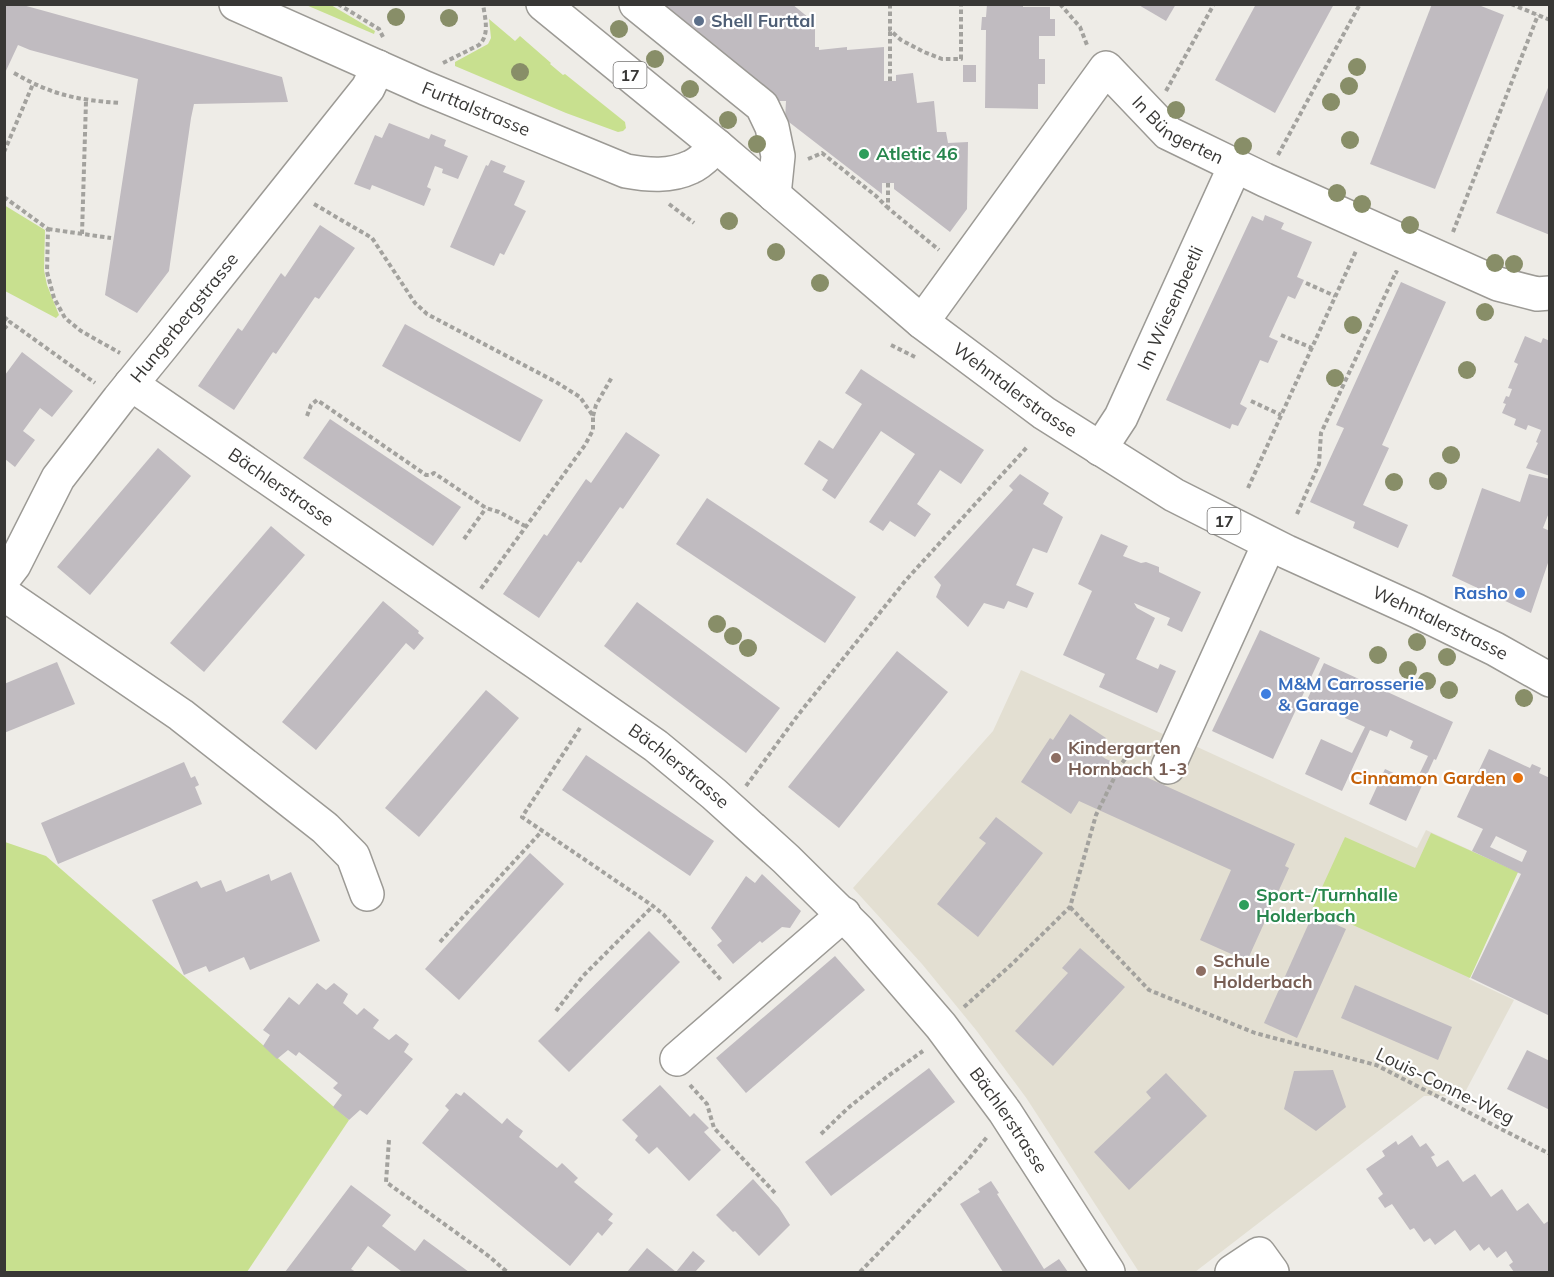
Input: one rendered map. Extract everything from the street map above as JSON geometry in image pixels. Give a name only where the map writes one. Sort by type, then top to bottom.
[{"type":"street","name":"Furttalstrasse","points":[[236,4],[383,57],[626,171],[651,175],[675,173],[693,167],[717,146]]},
{"type":"street","name":"Wehntalerstrasse","points":[[543,4],[717,146],[922,322],[1044,413],[1174,495],[1269,544],[1427,615],[1495,649],[1550,681]]},
{"type":"street","points":[[636,4],[762,106],[772,127],[778,156],[774,195]]},
{"type":"street","name":"Hungerbergstrasse","points":[[4,578],[14,565],[58,478],[118,375],[368,88],[383,57]]},
{"type":"street","points":[[922,322],[1106,68]]},
{"type":"street","name":"In Büngerten","points":[[1106,68],[1168,133],[1265,180],[1498,284],[1537,294],[1550,293]]},
{"type":"street","name":"Im Wiesenbeetli","points":[[1100,449],[1121,417],[1235,166]]},
{"type":"street","name":"Bächlerstrasse","points":[[118,375],[656,746],[722,801],[844,914],[941,1026],[1005,1112],[1108,1272]]},
{"type":"street","points":[[1168,767],[1269,544]]},
{"type":"street","points":[[4,594],[181,715],[325,828],[353,856],[367,894]]},
{"type":"street","points":[[682,1070],[844,914]]},
{"type":"street","points":[[1232,1272],[1259,1254],[1272,1272]]},
{"type":"path","points":[[338,4],[379,29],[383,57]]},
{"type":"path","points":[[441,63],[459,56],[484,41],[486,34],[483,4]]},
{"type":"path","points":[[890,4],[890,81]]},
{"type":"path","points":[[890,30],[901,40],[924,52],[942,59],[961,58],[961,4]]},
{"type":"path","points":[[1060,4],[1080,27],[1090,55],[1106,68]]},
{"type":"path","points":[[1152,117],[1214,4]]},
{"type":"path","points":[[1265,180],[1360,4]]},
{"type":"path","points":[[1511,4],[1550,20]]},
{"type":"path","points":[[1443,258],[1538,15]]},
{"type":"path","points":[[14,73],[58,94],[86,100],[120,103]]},
{"type":"path","points":[[4,152],[33,84]]},
{"type":"path","points":[[82,234],[86,100]]},
{"type":"path","points":[[822,153],[940,251]]},
{"type":"path","points":[[888,183],[888,208]]},
{"type":"path","points":[[4,197],[48,229],[111,238]]},
{"type":"path","points":[[313,203],[372,238],[415,303],[427,314],[556,382],[580,397],[593,416]]},
{"type":"path","points":[[1248,488],[1368,225]]},
{"type":"path","points":[[48,229],[47,272],[54,298],[65,318],[81,332],[118,375]]},
{"type":"path","points":[[1297,514],[1319,464],[1321,433],[1396,272],[1406,277]]},
{"type":"path","points":[[1306,283],[1335,296]]},
{"type":"path","points":[[4,317],[118,375]]},
{"type":"path","points":[[4,329],[10,322]]},
{"type":"path","points":[[1281,335],[1312,348]]},
{"type":"path","points":[[475,596],[585,445],[593,430],[596,405],[612,377]]},
{"type":"path","points":[[307,416],[311,405],[317,400],[426,475],[434,473],[486,508],[499,512],[525,526]]},
{"type":"path","points":[[1251,401],[1281,415]]},
{"type":"path","points":[[742,791],[798,715],[906,580],[1028,446]]},
{"type":"path","points":[[464,539],[486,508]]},
{"type":"path","points":[[580,728],[522,818],[664,915],[724,984]]},
{"type":"path","points":[[972,1001],[1070,907],[1096,815],[1120,766],[1132,748]]},
{"type":"path","points":[[440,942],[542,831]]},
{"type":"path","points":[[556,1011],[583,976],[653,906]]},
{"type":"path","name":"Louis-Conne-Weg","points":[[1070,907],[1149,990],[1255,1033],[1376,1065],[1550,1154]]},
{"type":"path","points":[[821,1134],[856,1101],[927,1049]]},
{"type":"path","points":[[682,1070],[707,1104],[714,1128],[775,1193]]},
{"type":"path","points":[[860,1272],[968,1160],[992,1130]]},
{"type":"path","points":[[390,1140],[386,1182],[490,1257],[507,1272]]},
{"type":"shaded area","name":"Schule Holderbach","points":[[1021,670],[1163,734],[1193,745],[1417,848],[1426,830],[1518,872],[1469,979],[1514,1000],[1463,1096],[1424,1096],[1195,1272],[1139,1272],[1027,1099],[976,1030],[922,964],[853,888],[993,731]]},
{"type":"green space","points":[[306,5],[331,5],[375,31],[374,34]]},
{"type":"green space","points":[[489,19],[515,41],[520,36],[563,75],[565,74],[625,122],[626,128],[618,132],[566,113],[455,66],[455,62],[488,44],[491,38]]},
{"type":"green space","points":[[4,205],[45,230],[44,270],[47,285],[59,315],[56,318],[5,291]]},
{"type":"green space","points":[[1431,833],[1518,872],[1470,978],[1313,907],[1345,837],[1415,868]]},
{"type":"green space","points":[[5,842],[46,856],[349,1120],[247,1272],[5,1272]]},
{"type":"building","points":[[4,4],[19,4],[282,77],[288,102],[194,104],[169,271],[137,313],[105,295],[138,79],[18,45],[4,75]]},
{"type":"building","points":[[641,4],[792,4],[815,23],[815,47],[819,47],[819,50],[884,47],[884,81],[896,81],[896,75],[913,73],[917,103],[934,101],[937,132],[946,132],[948,143],[968,142],[967,209],[950,232],[894,189],[894,183],[882,183],[882,194],[785,119],[786,101],[763,101]]},
{"type":"building","points":[[987,4],[1050,7],[1050,19],[1055,19],[1055,36],[1039,36],[1039,59],[1045,59],[1045,84],[1038,84],[1038,109],[985,108],[986,30],[981,30],[982,17],[986,17]]},
{"type":"building","points":[[1137,4],[1176,4],[1166,21]]},
{"type":"building","points":[[1256,4],[1334,4],[1275,113],[1215,80]]},
{"type":"building","points":[[1432,4],[1476,4],[1504,15],[1435,189],[1370,164]]},
{"type":"building","points":[[963,65],[976,65],[976,82],[963,82]]},
{"type":"building","points":[[1550,83],[1550,235],[1496,213]]},
{"type":"building","points":[[389,123],[429,139],[431,134],[446,140],[444,146],[468,156],[458,179],[442,173],[443,169],[435,166],[427,187],[431,189],[424,206],[372,185],[370,190],[354,184],[375,135],[382,138]]},
{"type":"building","points":[[491,160],[506,166],[503,172],[525,181],[514,205],[526,211],[504,255],[500,253],[494,266],[450,247],[486,165],[488,166]]},
{"type":"building","points":[[1265,215],[1284,223],[1281,229],[1312,242],[1297,277],[1304,280],[1295,299],[1288,296],[1269,337],[1278,341],[1268,363],[1260,360],[1240,404],[1247,408],[1238,426],[1232,424],[1230,429],[1166,400],[1252,216],[1263,221]]},
{"type":"building","points":[[320,225],[355,248],[319,299],[315,297],[276,354],[273,352],[234,410],[198,386],[238,328],[242,331],[281,273],[285,277]]},
{"type":"building","points":[[1401,282],[1446,302],[1382,445],[1389,448],[1363,505],[1408,525],[1398,548],[1353,528],[1355,522],[1310,502],[1344,428],[1336,425]]},
{"type":"building","points":[[405,324],[543,400],[520,442],[382,366]]},
{"type":"building","points":[[1525,336],[1541,343],[1543,338],[1550,341],[1550,476],[1526,468],[1538,443],[1536,442],[1541,430],[1528,425],[1526,430],[1514,425],[1516,419],[1502,413],[1506,404],[1503,403],[1506,396],[1509,397],[1512,389],[1508,388],[1518,364],[1514,362]]},
{"type":"building","points":[[22,352],[73,391],[52,417],[40,408],[23,431],[35,440],[15,467],[5,459],[5,375]]},
{"type":"building","points":[[861,369],[984,450],[961,484],[940,470],[917,504],[931,514],[915,537],[890,521],[883,531],[869,522],[915,454],[881,431],[835,499],[822,490],[828,480],[804,464],[819,440],[833,449],[862,404],[845,393]]},
{"type":"building","points":[[330,419],[461,507],[433,546],[303,458]]},
{"type":"building","points":[[626,432],[660,455],[623,509],[620,507],[581,563],[578,561],[539,618],[503,594],[544,534],[547,536],[586,479],[591,483]]},
{"type":"building","points":[[158,448],[191,476],[90,595],[57,567]]},
{"type":"building","points":[[1020,474],[1049,493],[1043,504],[1063,517],[1047,553],[1033,548],[1016,585],[1034,593],[1027,608],[1008,601],[1004,609],[984,603],[968,627],[936,597],[941,585],[934,577],[1013,490],[1009,486]]},
{"type":"building","points":[[1529,474],[1550,479],[1550,510],[1543,528],[1550,531],[1550,557],[1531,613],[1452,576],[1482,488],[1520,502]]},
{"type":"building","points":[[707,498],[856,597],[825,643],[676,544]]},
{"type":"building","points":[[271,526],[305,555],[204,672],[170,643]]},
{"type":"building","points":[[1101,534],[1128,546],[1123,556],[1159,567],[1159,572],[1201,592],[1182,632],[1167,625],[1170,618],[1134,603],[1137,608],[1155,618],[1136,659],[1158,669],[1160,664],[1176,671],[1157,713],[1099,687],[1105,674],[1063,655],[1092,591],[1078,584]]},
{"type":"building","points":[[383,601],[419,631],[418,633],[424,638],[414,650],[406,643],[316,750],[282,722]]},
{"type":"building","points":[[637,602],[780,708],[746,753],[604,646]]},
{"type":"building","name":"M&M Carrosserie & Garage","points":[[1260,630],[1320,658],[1273,759],[1212,731]]},
{"type":"building","points":[[897,651],[948,692],[839,828],[788,787]]},
{"type":"building","points":[[57,662],[75,704],[4,733],[4,684]]},
{"type":"building","points":[[1324,663],[1453,722],[1406,821],[1369,804],[1385,769],[1415,783],[1428,756],[1410,748],[1413,741],[1390,730],[1387,737],[1370,730],[1342,791],[1305,774],[1321,739],[1352,753],[1365,727],[1345,718],[1349,711],[1326,700],[1322,707],[1307,700]]},
{"type":"building","points":[[486,690],[519,718],[419,837],[385,808]]},
{"type":"building","points":[[1070,714],[1106,738],[1097,753],[1106,759],[1295,844],[1285,866],[1289,868],[1247,961],[1200,940],[1231,870],[1079,801],[1071,814],[1021,782],[1050,738],[1053,740]]},
{"type":"building","points":[[1489,749],[1530,768],[1532,764],[1541,768],[1539,773],[1550,778],[1550,1016],[1471,978],[1521,874],[1472,851],[1483,829],[1457,817]],"holes":[[[1496,836],[1527,851],[1522,862],[1490,847]]]},
{"type":"building","points":[[586,755],[714,841],[690,876],[562,790]]},
{"type":"building","points":[[184,762],[191,778],[195,776],[199,785],[195,787],[202,804],[58,864],[41,823]]},
{"type":"building","points":[[996,817],[1043,853],[978,937],[937,904],[986,843],[979,838]]},
{"type":"building","points":[[530,853],[564,884],[459,1000],[425,969]]},
{"type":"building","points":[[291,872],[320,941],[250,970],[244,957],[209,972],[206,966],[184,975],[152,900],[197,881],[201,888],[221,880],[226,892],[269,874],[271,881]]},
{"type":"building","points":[[762,874],[801,911],[790,928],[782,927],[762,943],[760,941],[733,964],[717,945],[722,941],[711,928],[746,876],[755,883]]},
{"type":"building","points":[[1313,914],[1346,929],[1297,1038],[1264,1023]]},
{"type":"building","points":[[649,931],[680,962],[569,1072],[538,1041]]},
{"type":"building","points":[[1080,948],[1125,987],[1053,1066],[1015,1031],[1068,973],[1062,968]]},
{"type":"building","points":[[835,956],[865,990],[746,1093],[716,1058]]},
{"type":"building","points":[[317,983],[326,990],[334,983],[348,994],[343,1003],[357,1015],[364,1008],[379,1020],[373,1028],[389,1040],[396,1034],[409,1044],[404,1052],[413,1059],[367,1115],[360,1110],[349,1120],[333,1107],[342,1095],[333,1088],[338,1083],[299,1052],[296,1056],[288,1050],[277,1059],[263,1046],[270,1035],[263,1030],[289,997],[299,1005]]},
{"type":"building","points":[[1355,985],[1452,1027],[1438,1060],[1341,1018]]},
{"type":"building","points":[[1527,1050],[1550,1061],[1550,1110],[1507,1089]]},
{"type":"building","points":[[929,1068],[955,1102],[831,1196],[805,1162]]},
{"type":"building","points":[[1333,1070],[1346,1107],[1316,1131],[1284,1109],[1294,1071]]},
{"type":"building","points":[[1166,1073],[1207,1116],[1129,1190],[1094,1152],[1151,1098],[1146,1092]]},
{"type":"building","points":[[660,1085],[690,1117],[694,1113],[709,1128],[704,1132],[721,1150],[689,1181],[657,1147],[649,1154],[635,1140],[638,1136],[622,1120]]},
{"type":"building","points":[[464,1092],[502,1124],[507,1118],[523,1131],[519,1137],[557,1168],[562,1163],[578,1178],[574,1182],[613,1214],[608,1220],[613,1223],[602,1236],[598,1232],[570,1266],[422,1143],[449,1110],[445,1106],[456,1093],[461,1096]]},
{"type":"building","points":[[1412,1135],[1420,1147],[1426,1143],[1435,1155],[1431,1157],[1437,1167],[1448,1160],[1463,1182],[1475,1174],[1491,1197],[1502,1189],[1517,1211],[1528,1203],[1544,1224],[1550,1220],[1550,1272],[1514,1272],[1509,1265],[1513,1262],[1506,1251],[1497,1258],[1489,1247],[1484,1251],[1479,1244],[1470,1251],[1455,1230],[1435,1245],[1430,1238],[1424,1242],[1414,1228],[1410,1230],[1392,1204],[1385,1208],[1378,1198],[1383,1194],[1366,1169],[1385,1156],[1382,1151],[1396,1141],[1398,1145]]},
{"type":"building","points":[[753,1179],[779,1208],[790,1225],[759,1256],[716,1215]]},
{"type":"building","points":[[991,1181],[1044,1269],[1059,1259],[1068,1272],[1003,1272],[960,1204],[980,1192],[978,1189]]},
{"type":"building","points":[[351,1185],[391,1215],[382,1226],[415,1251],[424,1239],[469,1272],[400,1272],[368,1246],[351,1269],[356,1272],[285,1272]]},
{"type":"building","points":[[647,1248],[676,1272],[627,1272]]},
{"type":"building","points":[[693,1251],[705,1261],[695,1272],[676,1272]]},
{"type":"place","name":"Shell Furttal","points":[[699,21]]},
{"type":"place","name":"Atletic 46","points":[[864,154]]},
{"type":"place","name":"Rasho","points":[[1520,593]]},
{"type":"place","name":"M&M Carrosserie & Garage","points":[[1266,694]]},
{"type":"place","name":"Kindergarten Hornbach 1-3","points":[[1056,758]]},
{"type":"place","name":"Cinnamon Garden","points":[[1518,778]]},
{"type":"place","name":"Sport-/Turnhalle Holderbach","points":[[1244,905]]},
{"type":"place","name":"Schule Holderbach","points":[[1201,971]]}]
